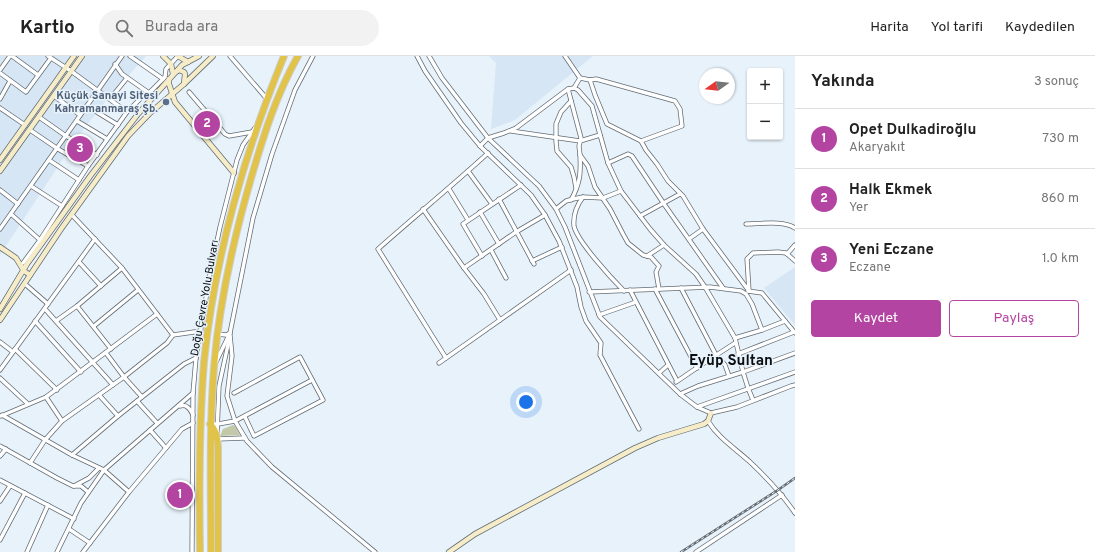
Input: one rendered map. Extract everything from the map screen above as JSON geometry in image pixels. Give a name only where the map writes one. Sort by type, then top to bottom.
[{"type":"highway","name":"Doğu Çevre Yolu Bulvarı","points":[[197,552],[202,401],[206,344],[212,305],[227,231],[239,184],[258,124],[284,56]]},
{"type":"highway","name":"Doğu Çevre Yolu Bulvarı","points":[[211,552],[210,424],[217,334],[225,286],[242,210],[264,135],[286,80],[298,56]]},
{"type":"highway","points":[[210,424],[216,430],[217,436],[218,552]]},
{"type":"main road","points":[[0,160],[74,56]]},
{"type":"main road","points":[[0,172],[82,56]]},
{"type":"main road","points":[[163,56],[171,64],[173,74]]},
{"type":"main road","points":[[178,56],[188,62]]},
{"type":"main road","points":[[0,309],[24,271],[25,264],[122,134],[173,74],[182,65],[199,56]]},
{"type":"main road","points":[[0,320],[36,266],[128,136],[150,113],[184,84],[213,56]]},
{"type":"main road","points":[[173,74],[179,70],[183,70],[185,74],[184,84]]},
{"type":"main road","points":[[169,79],[169,84],[175,102],[234,173]]},
{"type":"main road","points":[[0,247],[25,264],[36,266]]},
{"type":"main road","points":[[16,258],[24,271],[30,275]]},
{"type":"main road","points":[[449,552],[475,534],[615,458],[658,438],[708,422],[711,413]]},
{"type":"street","points":[[0,70],[11,56],[38,75]]},
{"type":"street","points":[[0,229],[122,56]]},
{"type":"street","points":[[130,56],[163,79]]},
{"type":"street","points":[[25,264],[107,139],[128,112],[144,95],[149,93],[165,77],[166,68],[178,56]]},
{"type":"street","points":[[230,56],[267,99]]},
{"type":"street","name":"Doğu Çevre Yolu Bulvarı","points":[[214,366],[230,333],[255,211],[272,154],[293,94],[313,56]]},
{"type":"street","points":[[417,56],[425,71],[461,123],[480,146],[531,195],[545,215],[562,247],[571,270],[586,322],[601,343],[600,355],[639,429]]},
{"type":"street","points":[[429,56],[442,78],[488,138],[539,186],[556,208],[565,227],[599,315],[680,394],[697,407],[711,413],[737,407],[795,385]]},
{"type":"street","points":[[565,56],[580,78],[590,80],[596,79],[676,101],[680,109],[682,126],[641,141]]},
{"type":"street","points":[[0,74],[26,92],[49,57],[66,67],[128,112]]},
{"type":"street","points":[[115,64],[126,78],[149,93]]},
{"type":"street","points":[[110,99],[126,78]]},
{"type":"street","points":[[574,88],[580,78]]},
{"type":"street","points":[[590,80],[605,122],[610,126],[641,141],[668,181],[683,196],[703,229],[749,291]]},
{"type":"street","points":[[0,99],[10,81]]},
{"type":"street","points":[[480,146],[488,138],[516,128],[568,89],[574,88],[578,90],[592,106],[608,162],[621,191],[664,245],[696,274],[705,287],[735,340],[748,388],[754,400]]},
{"type":"street","points":[[568,89],[581,138],[579,146],[581,171],[571,200]]},
{"type":"street","points":[[189,92],[225,134],[229,136],[252,132]]},
{"type":"street","points":[[54,96],[80,115]]},
{"type":"street","points":[[571,101],[560,112],[556,124],[556,137],[557,152],[571,167],[576,188]]},
{"type":"street","points":[[86,106],[118,125]]},
{"type":"street","points":[[0,108],[25,125]]},
{"type":"street","points":[[39,117],[97,155]]},
{"type":"street","points":[[77,121],[107,139]]},
{"type":"street","points":[[197,552],[193,541],[193,415],[196,358],[202,331],[210,274],[234,173],[243,145],[258,124]]},
{"type":"street","points":[[30,130],[88,166]]},
{"type":"street","points":[[509,131],[580,141],[600,135]]},
{"type":"street","points":[[446,358],[378,249],[423,209],[449,189],[488,153]]},
{"type":"street","points":[[608,162],[630,154],[723,288]]},
{"type":"street","points":[[580,155],[588,166],[595,187],[610,209],[628,243],[643,255],[651,257],[659,266],[656,272],[657,289],[697,368]]},
{"type":"street","points":[[50,160],[79,180]]},
{"type":"street","points":[[468,171],[492,204]]},
{"type":"street","points":[[482,256],[463,224],[521,185]]},
{"type":"street","points":[[31,186],[62,206]]},
{"type":"street","points":[[449,189],[468,220]]},
{"type":"street","points":[[0,190],[18,204]]},
{"type":"street","points":[[556,208],[571,200],[583,197],[603,198],[621,191]]},
{"type":"street","points":[[640,216],[680,194]]},
{"type":"street","points":[[583,197],[578,203],[575,215],[574,226],[576,232],[585,246],[624,291]]},
{"type":"street","points":[[499,200],[533,263],[562,247]]},
{"type":"street","points":[[423,209],[484,294],[500,320]]},
{"type":"street","points":[[480,212],[500,244]]},
{"type":"street","points":[[11,214],[40,240]]},
{"type":"street","points":[[464,268],[516,232],[545,215]]},
{"type":"street","points":[[72,216],[122,268],[173,335]]},
{"type":"street","points":[[746,224],[777,224],[792,226],[795,228]]},
{"type":"street","points":[[690,239],[703,229]]},
{"type":"street","points":[[0,370],[95,239]]},
{"type":"street","points":[[647,256],[664,245]]},
{"type":"street","points":[[787,254],[795,245]]},
{"type":"street","points":[[491,250],[506,278]]},
{"type":"street","points":[[749,291],[747,259],[753,253],[778,252],[787,254],[795,261]]},
{"type":"street","points":[[78,262],[100,286]]},
{"type":"street","points":[[56,321],[77,306],[122,268]]},
{"type":"street","points":[[439,363],[571,270]]},
{"type":"street","points":[[25,284],[48,304]]},
{"type":"street","points":[[589,292],[705,287],[762,293],[795,333],[738,354]]},
{"type":"street","points":[[681,288],[716,355],[725,365],[729,376]]},
{"type":"street","points":[[94,326],[138,290]]},
{"type":"street","points":[[630,290],[677,381]]},
{"type":"street","points":[[742,292],[746,294],[752,304],[762,330]]},
{"type":"street","points":[[599,315],[636,302]]},
{"type":"street","points":[[77,306],[111,349]]},
{"type":"street","points":[[45,309],[113,385]]},
{"type":"street","points":[[1,416],[46,397],[57,390],[157,314]]},
{"type":"street","points":[[35,321],[81,372]]},
{"type":"street","points":[[673,386],[677,381],[716,355],[735,340],[785,321]]},
{"type":"street","points":[[30,463],[45,440],[62,421],[124,377],[167,343],[173,335],[202,331]]},
{"type":"street","points":[[217,334],[226,335],[230,333]]},
{"type":"street","points":[[230,333],[232,356],[227,396],[235,421],[245,438],[272,467],[375,552]]},
{"type":"street","points":[[230,333],[219,386],[217,436],[245,438]]},
{"type":"street","points":[[0,342],[14,350],[57,390]]},
{"type":"street","points":[[106,353],[124,377],[142,397]]},
{"type":"street","points":[[680,394],[698,386],[743,372],[795,353]]},
{"type":"street","points":[[234,393],[300,357],[323,400],[254,436],[245,417]]},
{"type":"street","points":[[72,455],[118,416],[184,364],[196,358]]},
{"type":"street","points":[[659,373],[668,365]]},
{"type":"street","points":[[697,407],[795,372]]},
{"type":"street","points":[[0,378],[28,404]]},
{"type":"street","points":[[210,424],[235,421],[245,417],[312,380]]},
{"type":"street","points":[[57,552],[88,492],[104,470],[157,423],[194,393]]},
{"type":"street","points":[[99,395],[118,416]]},
{"type":"street","points":[[46,397],[62,421]]},
{"type":"street","points":[[137,401],[157,423]]},
{"type":"street","points":[[178,406],[183,405],[187,407],[193,415]]},
{"type":"street","points":[[1,416],[72,455],[104,470],[130,492]]},
{"type":"street","points":[[708,422],[716,432],[750,462],[782,495],[795,513]]},
{"type":"street","points":[[84,552],[130,492],[182,429],[193,423]]},
{"type":"street","points":[[150,430],[166,448]]},
{"type":"street","points":[[0,446],[73,486],[81,486],[88,492]]},
{"type":"street","points":[[0,456],[6,449]]},
{"type":"street","points":[[73,486],[89,478],[99,468]]},
{"type":"street","points":[[0,480],[74,519]]},
{"type":"street","points":[[0,501],[10,486]]},
{"type":"street","points":[[0,540],[25,493]]},
{"type":"street","points":[[696,552],[782,495]]},
{"type":"street","points":[[27,552],[48,505]]},
{"type":"street","points":[[70,529],[90,543]]},
{"type":"shaded area","points":[[0,56],[146,56],[108,98],[76,139],[0,255]]},
{"type":"shaded area","points":[[489,56],[593,56],[515,120],[491,129],[496,63]]},
{"type":"shaded area","points":[[795,267],[795,325],[764,288]]},
{"type":"green space","points":[[233,425],[240,435],[220,436],[223,429]]},
{"type":"railway","points":[[681,552],[795,478]]},
{"type":"place","name":"Küçük Sanayi Sitesi Kahramanmaraş Şb.","points":[[166,102]]},
{"type":"place","name":"Halk Ekmek","points":[[207,124]]},
{"type":"place","name":"Yeni Eczane","points":[[80,149]]},
{"type":"place","name":"Opet Dulkadiroğlu","points":[[180,495]]},
{"type":"district","name":"Eyüp Sultan","points":[[731,361]]}]
